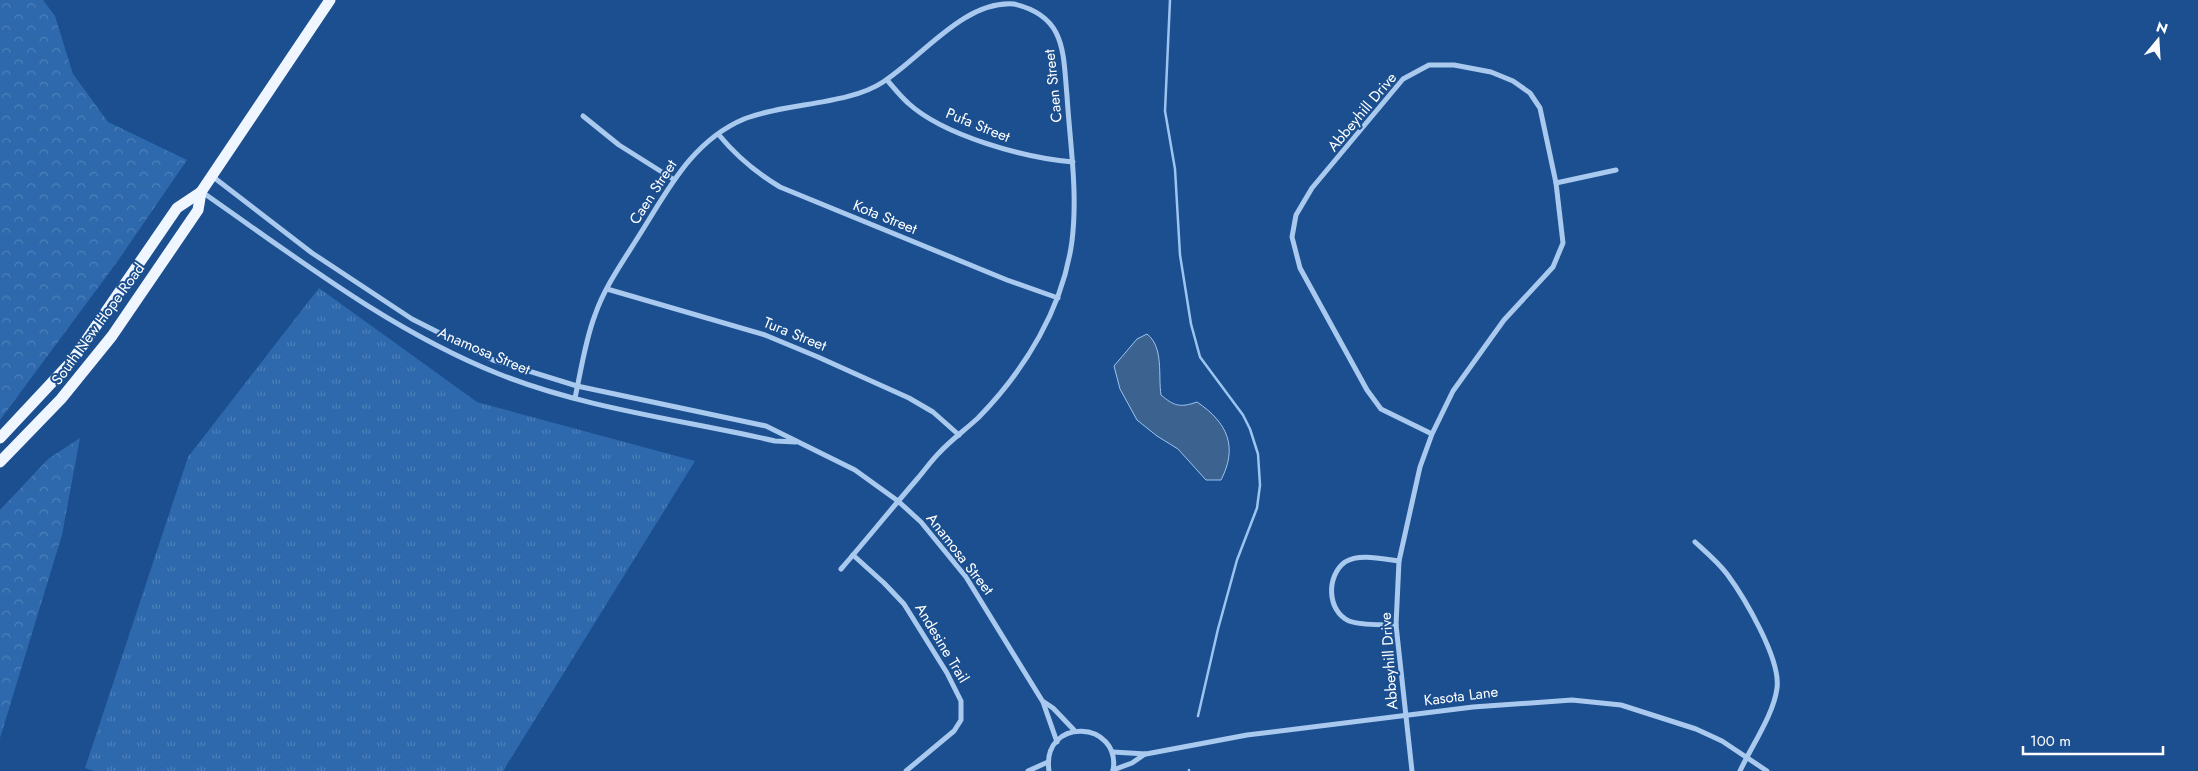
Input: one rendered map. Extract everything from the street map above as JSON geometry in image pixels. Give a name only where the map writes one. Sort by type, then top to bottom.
[{"type":"main road","name":"South New Hope Road","points":[[0,462],[62,400],[112,336],[198,210],[201,192],[211,176],[330,0]]},
{"type":"main road","name":"South New Hope Road","points":[[0,438],[72,360],[177,208],[201,192]]},
{"type":"street","name":"Caen Street","points":[[575,398],[594,316],[607,289],[673,179],[694,155],[719,135],[743,120],[862,92],[887,80],[954,21],[975,9],[995,2],[1010,3],[1029,8],[1047,20],[1057,32],[1064,54],[1073,162],[1072,242],[1058,298],[1029,355],[1007,386],[959,435],[937,454],[841,569]]},
{"type":"street","name":"Abbeyhill Drive","points":[[1412,771],[1396,624],[1399,561],[1410,503],[1432,434],[1453,392],[1504,320],[1552,267],[1563,243],[1556,183],[1540,108],[1530,93],[1513,80],[1491,72],[1454,65],[1429,65],[1403,79],[1312,188],[1296,215],[1292,237],[1300,268],[1367,390],[1381,409],[1432,434]]},
{"type":"street","name":"Pufa Street","points":[[887,80],[909,103],[939,122],[1014,153],[1073,162]]},
{"type":"street","points":[[583,116],[618,145],[673,179]]},
{"type":"street","name":"Kota Street","points":[[719,135],[740,159],[757,173],[780,187],[1007,280],[1058,298]]},
{"type":"street","points":[[1556,183],[1616,170]]},
{"type":"street","name":"Anamosa Street","points":[[211,176],[312,253],[412,319],[493,360],[577,386],[766,426],[855,470],[898,501],[926,529],[966,577],[1043,702],[1057,742]]},
{"type":"street","name":"Anamosa Street","points":[[201,192],[361,300],[428,342],[500,374],[575,398],[775,441],[796,442]]},
{"type":"street","name":"Tura Street","points":[[607,289],[765,335],[909,398],[933,412],[959,435]]},
{"type":"street","points":[[1695,542],[1727,574],[1766,641],[1774,662],[1778,687],[1771,708],[1740,771]]},
{"type":"street","name":"Andesine Trail","points":[[852,555],[884,583],[904,604],[947,673],[961,701],[961,720],[954,732],[906,771]]},
{"type":"street","points":[[1396,624],[1349,621],[1338,611],[1332,599],[1331,583],[1338,570],[1346,561],[1362,558],[1399,561]]},
{"type":"street","name":"Kasota Lane","points":[[1146,754],[1132,763],[1113,771],[1113,752],[1146,754],[1246,735],[1525,702],[1572,700],[1621,705],[1696,729],[1747,756],[1767,771]]},
{"type":"street","name":"Anamosa Street","points":[[1043,702],[1053,708],[1074,730]]},
{"type":"street","points":[[1049,771],[1048,762],[1057,742],[1067,732],[1074,730],[1094,734],[1103,740],[1113,752]]},
{"type":"street","points":[[1028,771],[1048,762]]},
{"type":"green space","points":[[0,0],[43,0],[55,16],[73,74],[108,122],[187,160],[117,262],[0,420]]},
{"type":"green space","points":[[319,288],[477,402],[695,461],[503,771],[94,771],[85,768],[188,457]]},
{"type":"green space","points":[[80,438],[62,535],[0,738],[0,510],[48,459]]},
{"type":"shaded area","points":[[1147,334],[1156,346],[1158,354],[1161,395],[1178,405],[1197,402],[1208,410],[1223,427],[1229,446],[1229,457],[1221,480],[1206,480],[1178,449],[1157,436],[1137,420],[1120,389],[1114,366],[1137,339]]},
{"type":"waterway","points":[[1170,0],[1165,111],[1175,169],[1180,255],[1191,324],[1200,357],[1243,415],[1250,429],[1258,454],[1260,485],[1257,508],[1237,560],[1218,629],[1198,716]]}]
